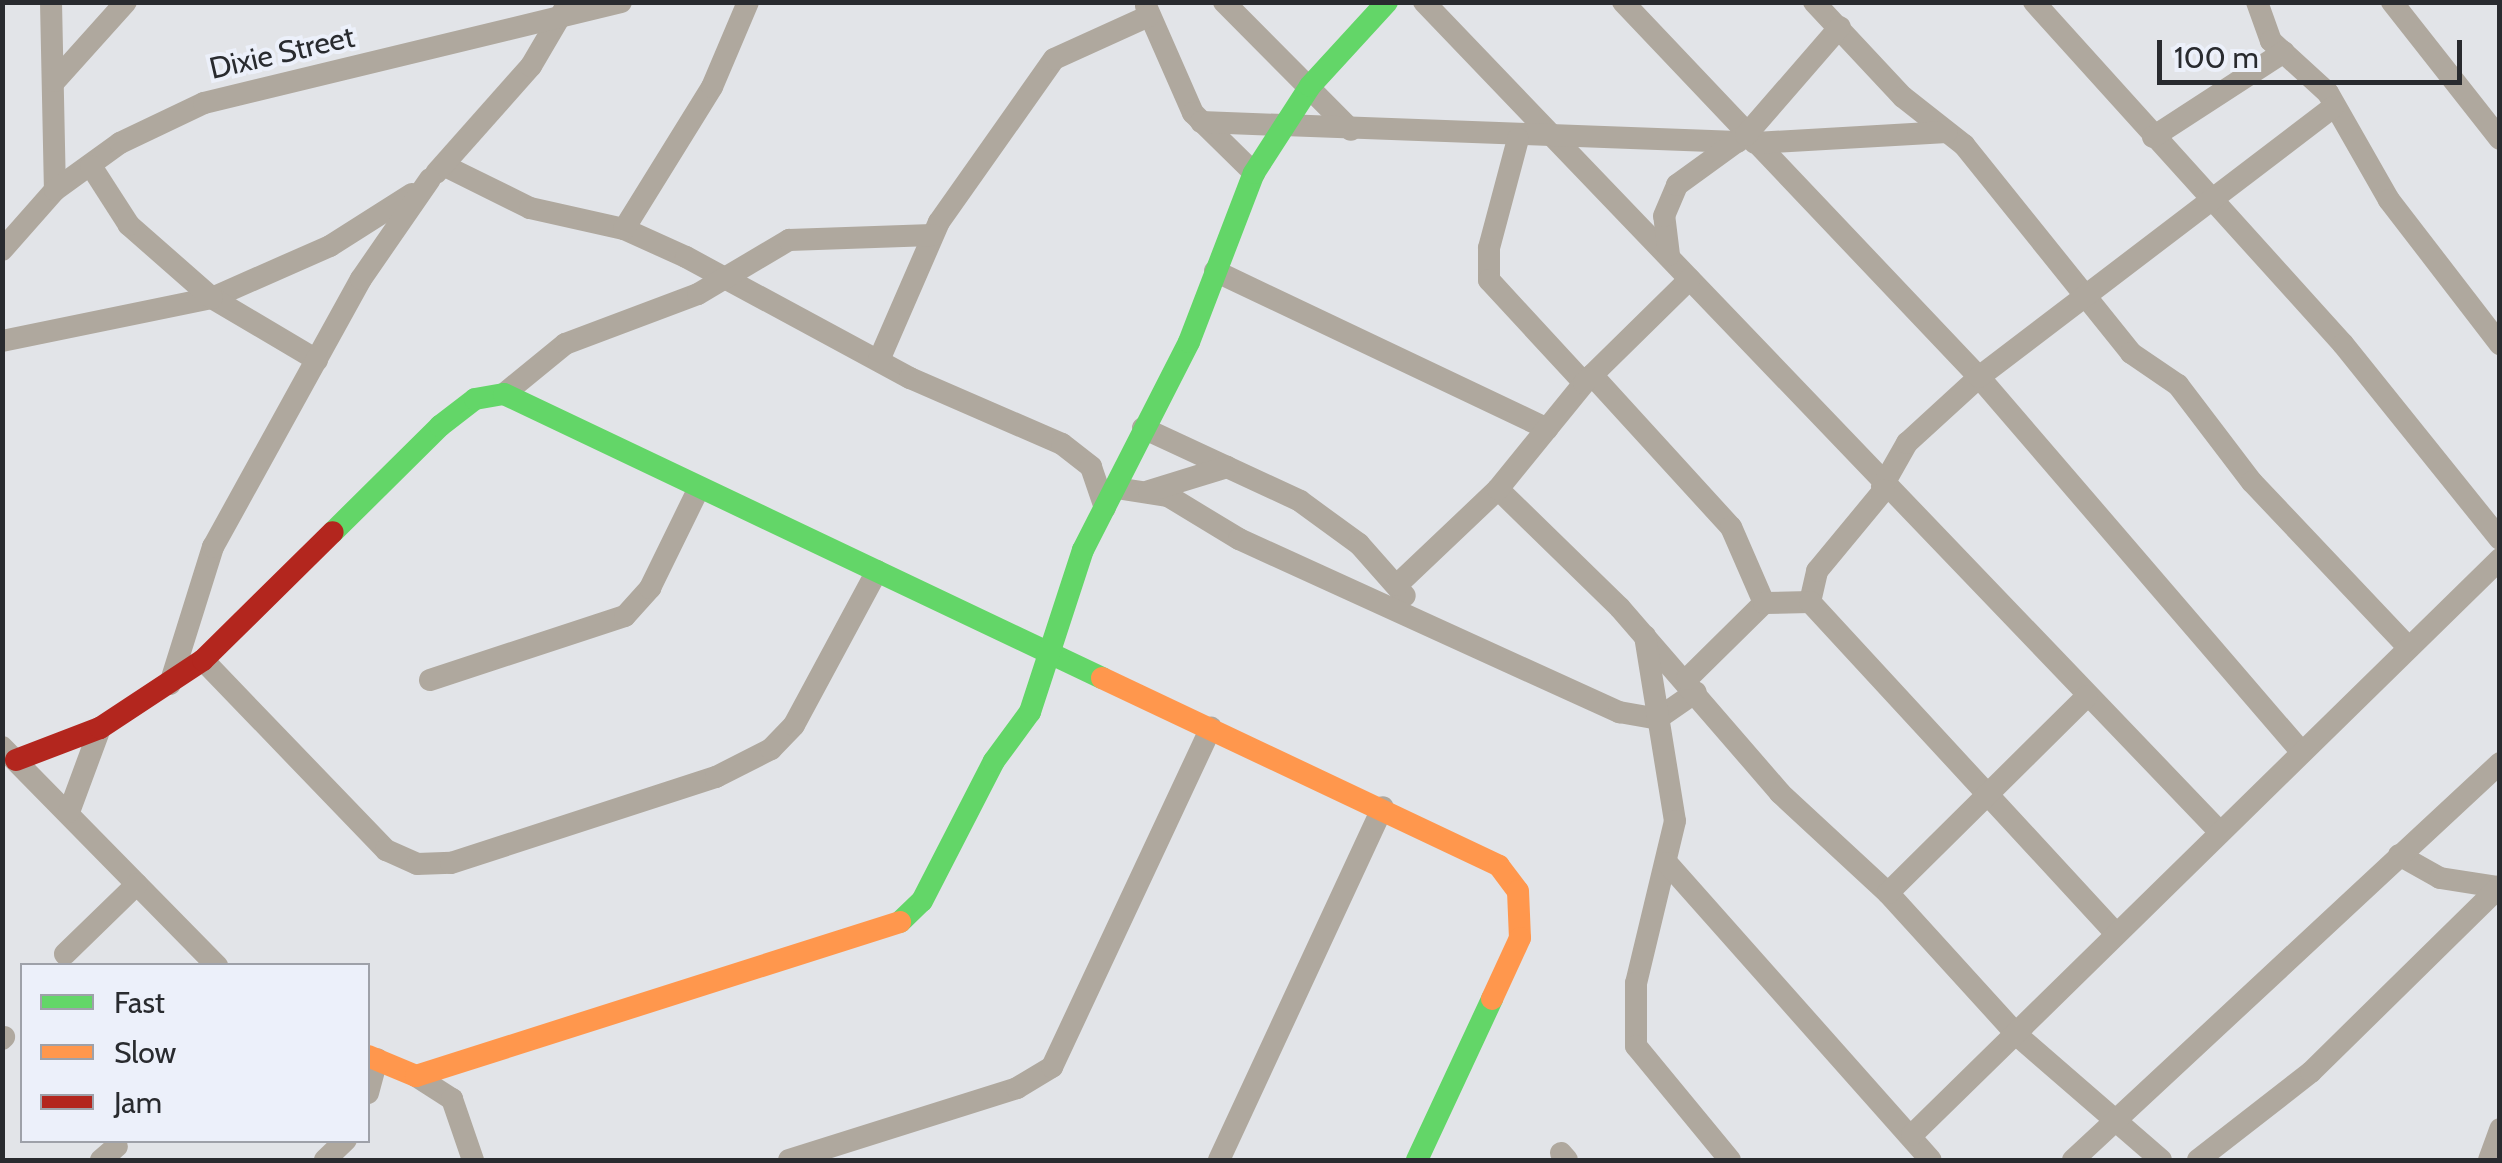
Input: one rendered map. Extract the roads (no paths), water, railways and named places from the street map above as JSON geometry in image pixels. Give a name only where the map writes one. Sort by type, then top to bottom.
[{"type":"street","points":[[51,2],[55,190]]},
{"type":"street","points":[[55,81],[126,2]]},
{"type":"street","name":"Dixie Street","points":[[2,250],[55,190],[204,103],[566,8],[621,2]]},
{"type":"street","points":[[624,229],[712,87],[748,2]]},
{"type":"street","points":[[1224,2],[1350,130]]},
{"type":"street","points":[[416,1076],[624,1005],[890,931],[922,901],[994,761],[1030,712],[1110,498],[1189,342],[1254,173],[1288,127],[1310,86],[1387,2]]},
{"type":"street","points":[[1424,2],[1669,254],[1883,488],[2014,615],[2086,698],[2220,832]]},
{"type":"street","points":[[1622,2],[1747,140],[1979,377],[2302,752]]},
{"type":"street","points":[[1814,2],[2004,190],[2081,294],[2131,353],[2194,402],[2252,482],[2409,648]]},
{"type":"street","points":[[2034,2],[2212,200],[2500,538]]},
{"type":"street","points":[[2258,2],[2266,33],[2316,79],[2389,200],[2500,344]]},
{"type":"street","points":[[2392,2],[2500,138]]},
{"type":"street","points":[[170,684],[213,547],[317,360],[438,172],[566,8]]},
{"type":"street","points":[[880,360],[932,235],[1054,59],[1147,9],[1201,122],[1254,173]]},
{"type":"street","points":[[1669,254],[1667,201],[1747,140],[1840,28]]},
{"type":"street","points":[[2153,136],[2284,52]]},
{"type":"street","points":[[1810,602],[1817,572],[1883,488],[1908,443],[1979,377],[2081,294],[2334,107]]},
{"type":"street","points":[[1201,122],[1561,141],[1747,140],[1947,132]]},
{"type":"street","points":[[1518,139],[1490,248],[1489,280],[1730,527],[1764,603]]},
{"type":"street","points":[[91,166],[129,225],[212,298],[317,360]]},
{"type":"street","points":[[438,172],[530,208],[624,229],[726,278],[880,360],[1078,454],[1110,498]]},
{"type":"street","points":[[2,341],[212,298],[330,246],[438,172]]},
{"type":"street","points":[[214,963],[10,753],[100,728],[204,660],[440,426],[474,399],[504,394],[565,344],[726,278],[804,236],[932,235]]},
{"type":"street","points":[[1215,271],[1546,429]]},
{"type":"street","points":[[1397,584],[1498,489],[1588,379],[1690,279]]},
{"type":"street","points":[[504,394],[698,490],[1384,807],[1499,866],[1522,907],[1520,938],[1417,1160]]},
{"type":"street","points":[[1143,428],[1277,486],[1327,518],[1397,584],[1420,619]]},
{"type":"street","points":[[1110,498],[1149,491],[1227,467]]},
{"type":"street","points":[[1498,489],[1692,686],[1780,793],[1888,893],[2018,1036],[2160,1160]]},
{"type":"street","points":[[430,680],[626,616],[650,588],[698,490]]},
{"type":"street","points":[[1149,491],[1592,701],[1657,719]]},
{"type":"street","points":[[1912,1135],[2018,1036],[2114,930],[2500,559]]},
{"type":"street","points":[[204,660],[386,850],[417,864],[451,864],[716,777],[771,750],[794,725],[877,572]]},
{"type":"street","points":[[1657,719],[1692,686],[1764,603],[1810,602],[1986,798],[2114,930]]},
{"type":"street","points":[[1644,636],[1676,802],[1667,864],[1636,983],[1636,1046],[1730,1160]]},
{"type":"street","points":[[1888,893],[2086,698]]},
{"type":"street","points":[[789,1160],[1018,1088],[1052,1067],[1211,727]]},
{"type":"street","points":[[69,812],[100,728]]},
{"type":"street","points":[[2073,1160],[2500,763]]},
{"type":"street","points":[[1219,1160],[1384,807]]},
{"type":"street","points":[[2399,854],[2440,878],[2499,887]]},
{"type":"street","points":[[1667,864],[1931,1160]]},
{"type":"street","points":[[64,954],[137,884]]},
{"type":"street","points":[[2198,1160],[2323,1060],[2499,887]]},
{"type":"street","points":[[372,1057],[416,1076],[452,1099],[473,1160]]},
{"type":"street","points":[[2488,1160],[2500,1129]]}]
